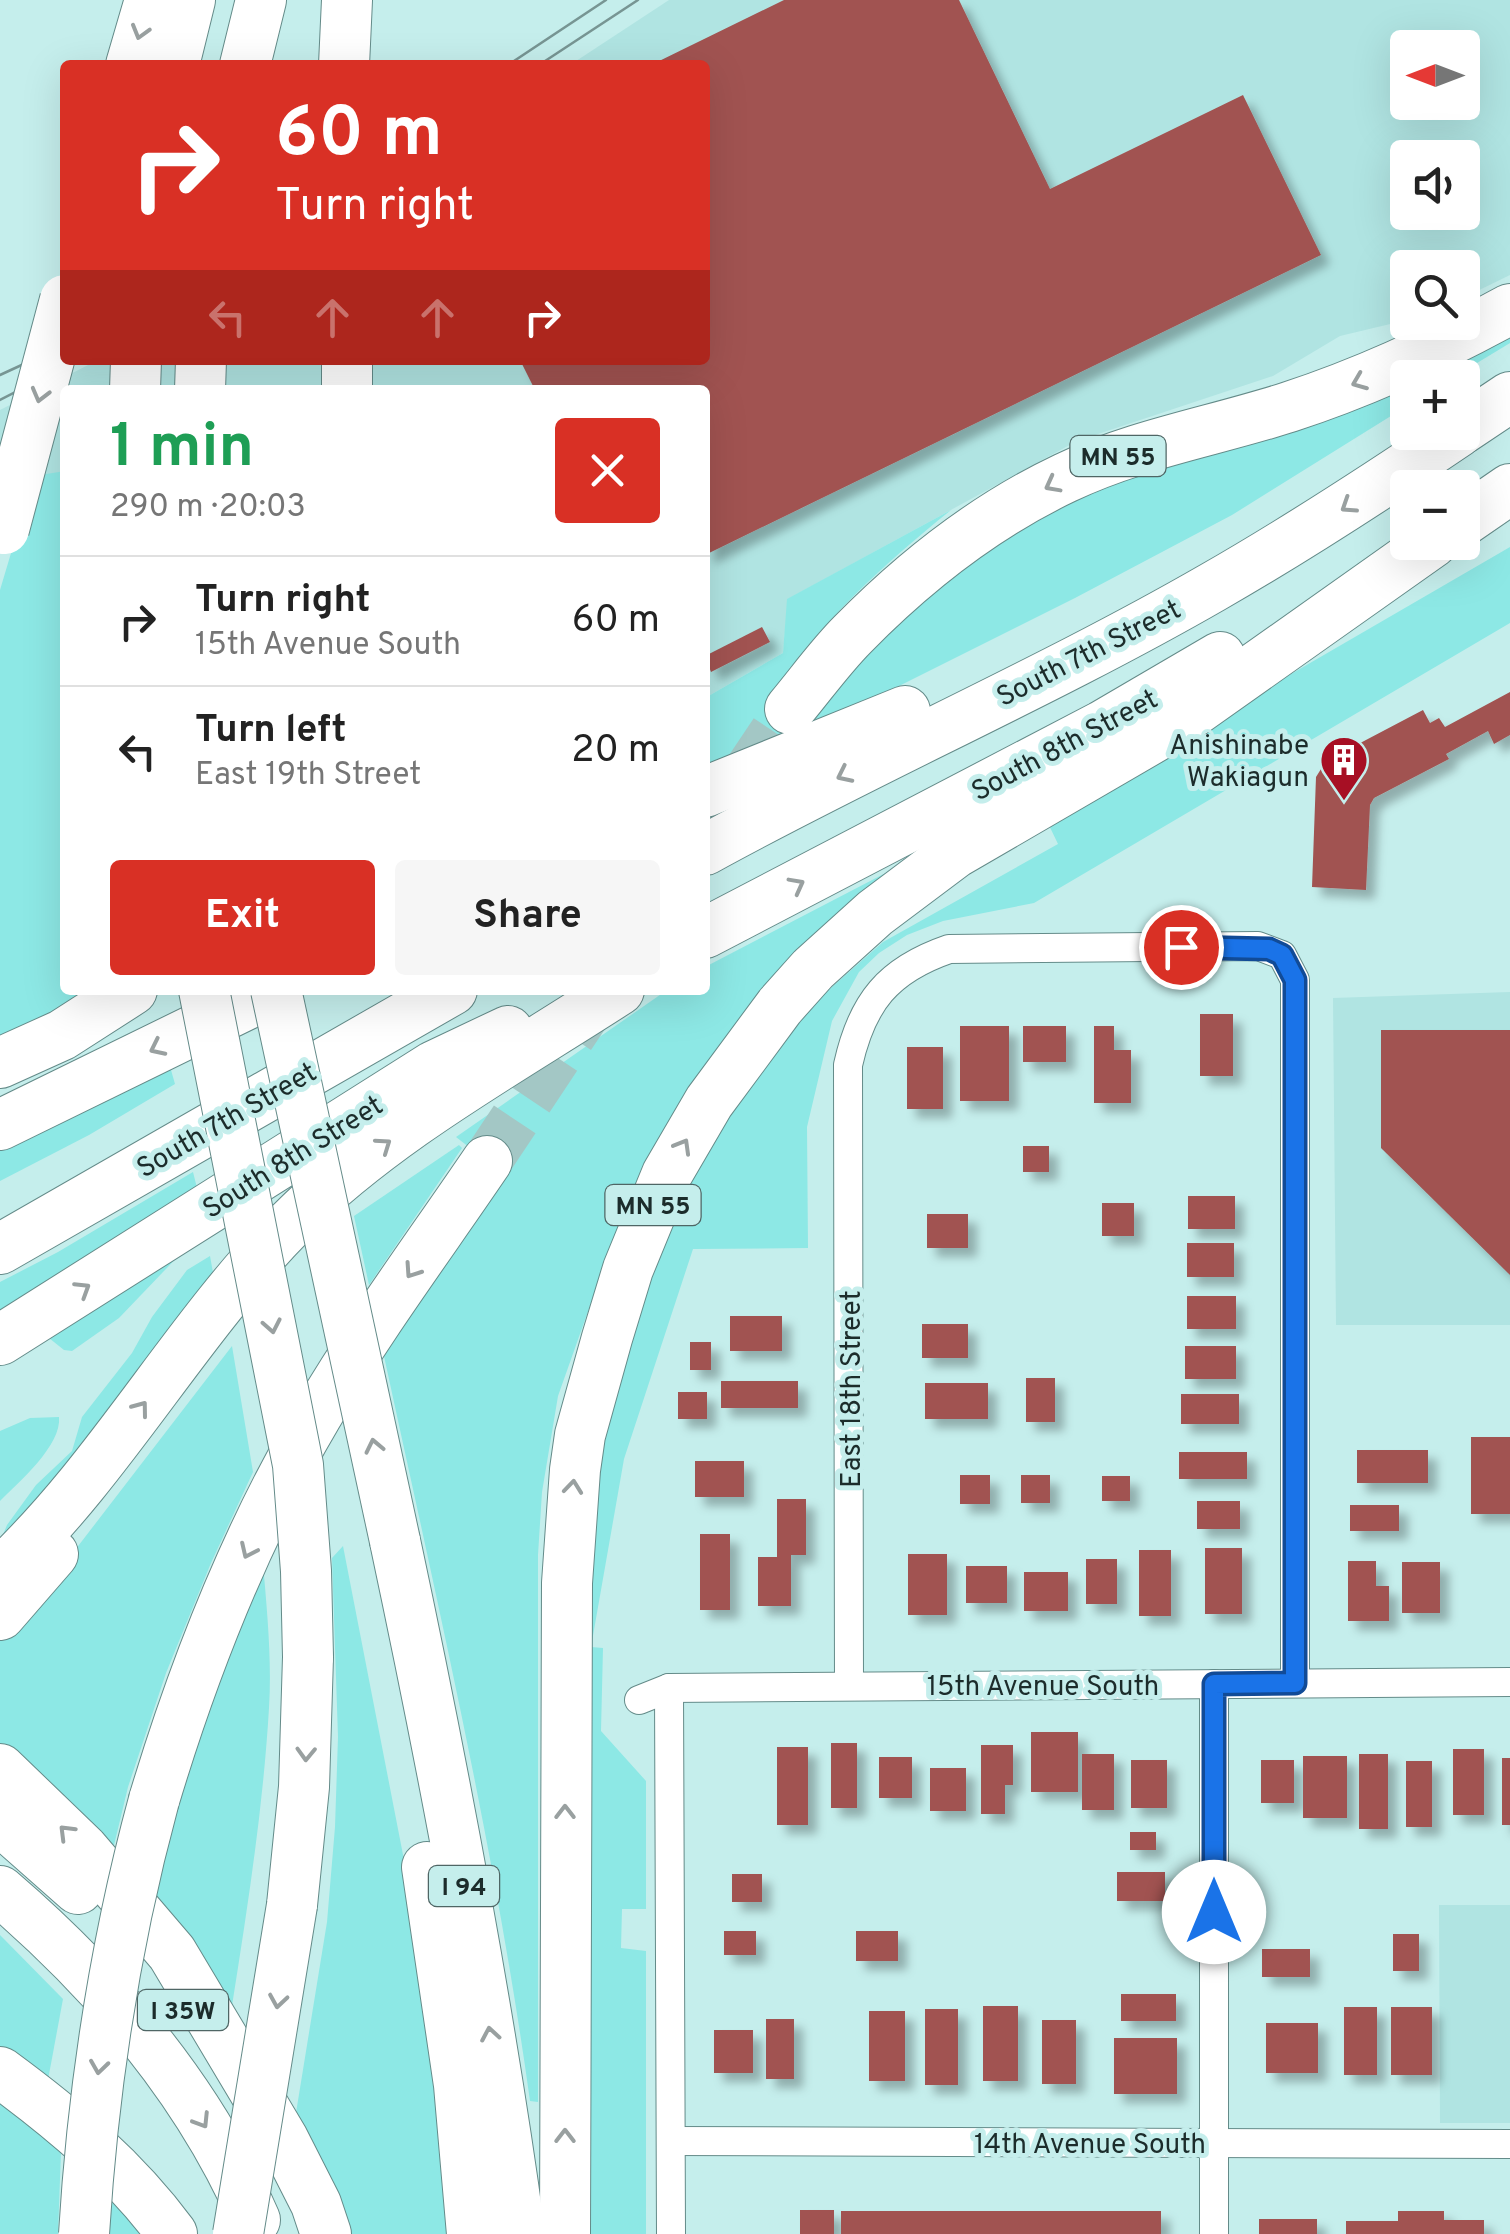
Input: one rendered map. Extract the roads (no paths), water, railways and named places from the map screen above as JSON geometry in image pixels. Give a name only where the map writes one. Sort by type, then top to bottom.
[{"type":"highway","points":[[132,60],[150,0]]},
{"type":"highway","points":[[175,60],[190,0]]},
{"type":"highway","points":[[245,60],[262,0]]},
{"type":"highway","name":"MN 55","points":[[790,710],[852,635],[908,582],[989,521],[1063,479],[1125,454],[1340,390],[1430,351],[1510,309]]},
{"type":"highway","points":[[2,537],[60,319]]},
{"type":"highway","name":"South 7th Street","points":[[1480,417],[1510,397]]},
{"type":"highway","name":"South 7th Street","points":[[710,847],[1211,588],[1340,511],[1432,450]]},
{"type":"highway","points":[[1480,507],[1510,488]]},
{"type":"highway","name":"South 8th Street","points":[[710,930],[1102,726],[1390,557]]},
{"type":"highway","name":"MN 55","points":[[565,2234],[566,1583],[575,1470],[580,1435],[628,1268],[667,1174],[709,1102],[780,1006],[813,969],[875,913],[956,853],[1170,728],[1408,560]]},
{"type":"highway","points":[[710,790],[1211,588]]},
{"type":"highway","points":[[0,1063],[62,1035],[124,995]]},
{"type":"highway","points":[[205,995],[298,1465],[306,1571],[304,1787],[292,1904],[238,2234]]},
{"type":"highway","points":[[0,1126],[266,995]]},
{"type":"highway","name":"I 94","points":[[277,995],[444,1770],[497,2073],[520,2234]]},
{"type":"highway","points":[[0,1211],[438,995]]},
{"type":"highway","name":"South 7th Street","points":[[0,1250],[439,995]]},
{"type":"highway","name":"South 8th Street","points":[[0,1340],[434,1066],[583,995]]},
{"type":"highway","points":[[4,1597],[82,1486],[236,1284],[293,1221],[379,1149],[611,995]]},
{"type":"highway","points":[[84,2234],[108,2002],[154,1800],[199,1662],[296,1452],[338,1379],[486,1161]]},
{"type":"highway","points":[[395,1541],[416,1787],[459,2084],[472,2234]]},
{"type":"highway","points":[[0,1769],[84,1849],[172,1954],[283,2138],[316,2204],[324,2234]]},
{"type":"highway","name":"I 35W","points":[[0,1820],[96,1906],[195,2024],[276,2144],[324,2234]]},
{"type":"highway","name":"I 35W","points":[[0,1891],[82,1966],[161,2060],[225,2158],[262,2234]]},
{"type":"highway","points":[[0,2072],[122,2174],[172,2234]]},
{"type":"street","name":"East 18th Street","points":[[849,1686],[848,1065],[856,1031],[890,979],[920,959],[949,949],[1258,946],[1282,955],[1295,980],[1295,1683]]},
{"type":"street","name":"15th Avenue South","points":[[639,1700],[670,1688],[1510,1682]]},
{"type":"street","points":[[1214,1684],[1214,2234]]},
{"type":"street","points":[[670,1688],[671,2234]]},
{"type":"street","name":"14th Avenue South","points":[[671,2142],[1510,2144]]},
{"type":"tunnel","points":[[710,829],[790,709]]},
{"type":"tunnel","points":[[487,1161],[593,1002]]},
{"type":"tram line","points":[[516,60],[606,0]]},
{"type":"tram line","points":[[547,60],[638,0]]},
{"type":"tram line","points":[[0,375],[60,347]]},
{"type":"tram line","points":[[0,400],[68,365]]},
{"type":"place","name":"Anishinabe Wakiagun","points":[[1344,802]]}]
